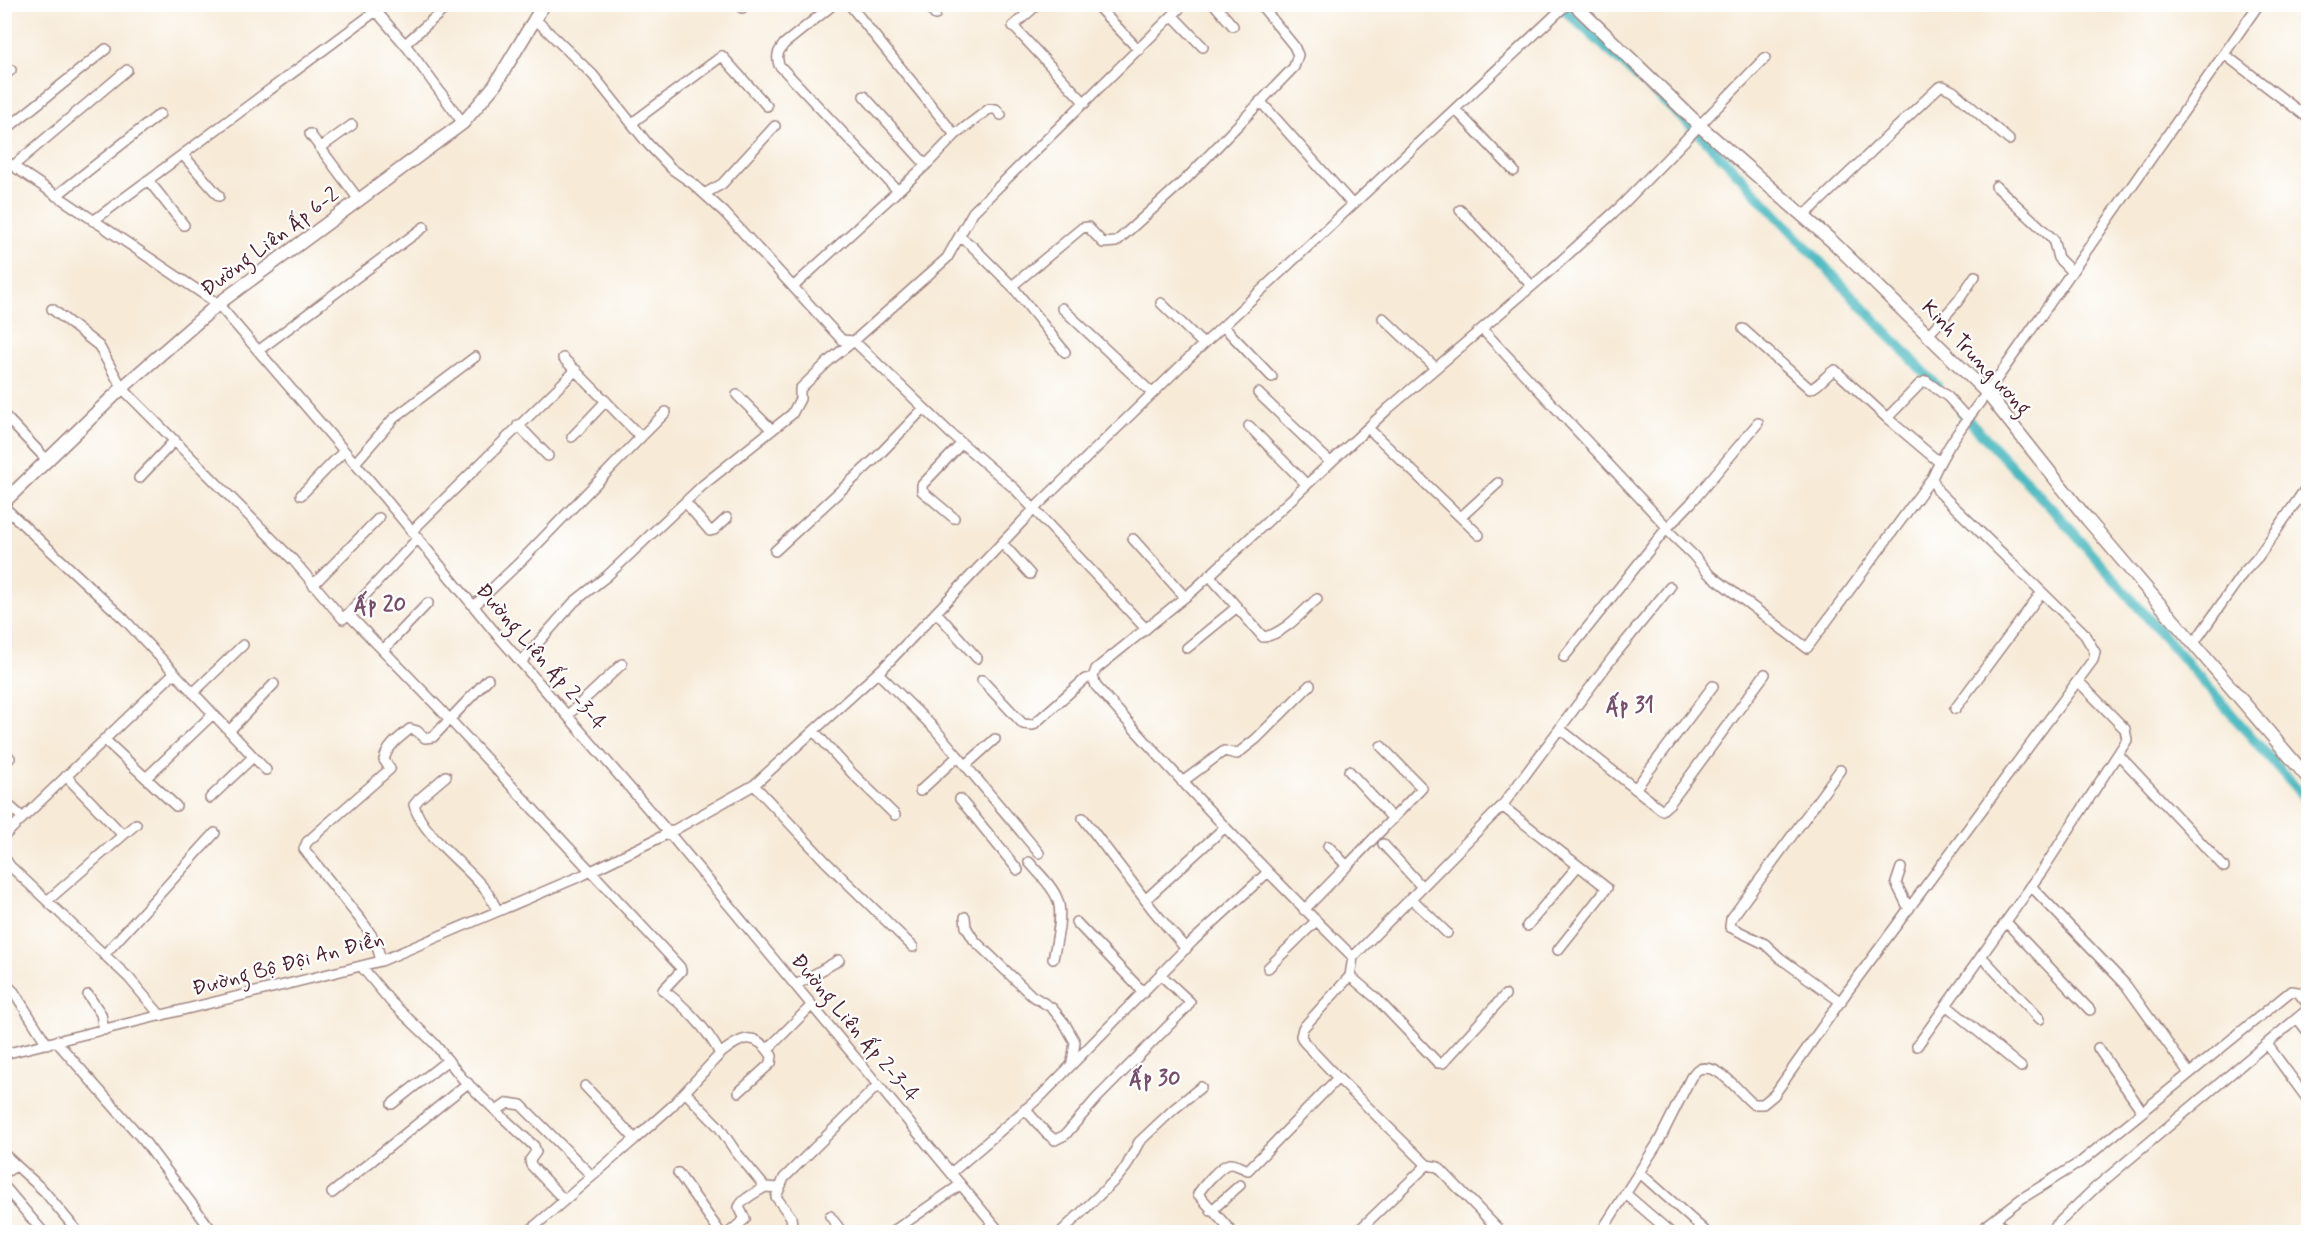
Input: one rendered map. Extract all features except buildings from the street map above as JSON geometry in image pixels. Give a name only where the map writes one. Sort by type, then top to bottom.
[{"type":"street","points":[[405,44],[450,4]]},
{"type":"street","name":"Đường Liên Ấp 6-2","points":[[4,502],[122,388],[218,304],[463,123],[495,86],[544,4]]},
{"type":"street","points":[[736,4],[742,8],[748,4]]},
{"type":"street","points":[[834,4],[784,44],[776,58],[779,65],[898,191]]},
{"type":"street","points":[[849,4],[955,135]]},
{"type":"street","points":[[926,4],[935,15]]},
{"type":"street","points":[[1038,4],[1013,27],[1084,103]]},
{"type":"street","points":[[1095,4],[1138,50]]},
{"type":"street","points":[[521,662],[574,602],[607,576],[685,502],[792,414],[800,399],[800,389],[947,258],[973,212],[1184,4]]},
{"type":"street","points":[[1214,4],[1233,26]]},
{"type":"street","points":[[1011,286],[1082,228],[1088,227],[1103,243],[1116,242],[1187,178],[1294,67],[1298,55],[1294,46],[1260,4]]},
{"type":"street","points":[[1482,328],[1708,573],[1807,648],[1932,478],[1967,418],[2259,4]]},
{"type":"street","name":"Đường Bộ Đội An Điền","points":[[4,1054],[381,961],[590,871],[669,833],[754,785],[878,673],[1034,509],[1203,344],[1566,6]]},
{"type":"street","name":"Kinh Trung ương","points":[[1566,6],[1698,128],[1804,216],[1929,334],[2308,778]]},
{"type":"street","points":[[93,221],[183,155],[373,8],[405,44],[463,123]]},
{"type":"street","points":[[1173,16],[1203,47]]},
{"type":"street","points":[[534,18],[593,75],[648,144],[672,169],[724,212],[842,340],[854,341],[962,443],[1015,489],[1146,629]]},
{"type":"street","points":[[4,131],[106,49]]},
{"type":"street","points":[[2224,54],[2308,118]]},
{"type":"street","points":[[632,123],[722,56],[766,106]]},
{"type":"street","points":[[1353,957],[1224,828],[1096,686],[1093,677],[1096,669],[1185,597],[1330,462],[1622,205],[1765,58]]},
{"type":"street","points":[[9,163],[127,70]]},
{"type":"street","points":[[1804,216],[1939,87],[1943,86],[1953,91],[2009,140]]},
{"type":"street","points":[[864,96],[926,165]]},
{"type":"street","points":[[1260,101],[1352,204]]},
{"type":"street","points":[[793,287],[926,165],[955,135],[989,109],[996,109],[1001,115]]},
{"type":"street","points":[[1455,109],[1514,171]]},
{"type":"street","points":[[56,196],[160,114]]},
{"type":"street","points":[[321,148],[352,125]]},
{"type":"street","points":[[704,194],[722,184],[775,126]]},
{"type":"street","points":[[310,134],[360,200]]},
{"type":"street","points":[[183,155],[219,196]]},
{"type":"street","name":"Đường Liên Ấp 2-3-4","points":[[9,163],[218,304],[669,833],[1000,1233]]},
{"type":"street","points":[[148,180],[184,225]]},
{"type":"street","points":[[1996,186],[2053,239],[2058,258],[2071,271]]},
{"type":"street","points":[[1460,210],[1532,286]]},
{"type":"street","points":[[258,351],[424,227]]},
{"type":"street","points":[[960,237],[972,246],[1011,286],[1065,352]]},
{"type":"street","points":[[1929,334],[1958,301],[1975,276]]},
{"type":"street","points":[[1161,303],[1203,344]]},
{"type":"street","points":[[1062,308],[1152,393]]},
{"type":"street","points":[[52,309],[99,346],[122,388],[294,561],[343,620],[415,534],[518,425],[576,370]]},
{"type":"street","points":[[1383,318],[1436,368]]},
{"type":"street","points":[[1223,326],[1272,376]]},
{"type":"street","points":[[1743,329],[1810,389],[1816,387],[1827,373],[1835,370],[1887,418],[1940,462]]},
{"type":"street","points":[[355,463],[394,417],[475,357]]},
{"type":"street","points":[[563,358],[641,437]]},
{"type":"street","points":[[1887,418],[1920,384],[1926,381],[1948,397],[1967,418]]},
{"type":"street","points":[[1258,393],[1330,462]]},
{"type":"street","points":[[737,395],[772,430]]},
{"type":"street","points":[[572,437],[606,401]]},
{"type":"street","points":[[775,551],[876,458],[924,408]]},
{"type":"street","points":[[474,606],[521,561],[666,411]]},
{"type":"street","points":[[4,415],[48,461]]},
{"type":"street","points":[[1564,657],[1667,528],[1758,423]]},
{"type":"street","points":[[518,425],[548,456]]},
{"type":"street","points":[[1249,426],[1306,484]]},
{"type":"street","points":[[1368,428],[1479,536]]},
{"type":"street","points":[[139,478],[175,440]]},
{"type":"street","points":[[954,518],[922,491],[922,485],[962,443]]},
{"type":"street","points":[[301,495],[344,451]]},
{"type":"street","points":[[1601,1233],[1659,1141],[1691,1077],[1697,1070],[1708,1068],[1733,1084],[1753,1104],[1762,1104],[1774,1095],[2093,660],[2095,652],[2083,633],[1938,491],[1932,478]]},
{"type":"street","points":[[1461,518],[1498,483]]},
{"type":"street","points":[[2194,644],[2308,485]]},
{"type":"street","points":[[685,502],[711,531],[727,518]]},
{"type":"street","points":[[4,507],[124,620],[266,770]]},
{"type":"street","points":[[313,585],[379,518]]},
{"type":"street","points":[[1134,539],[1185,597]]},
{"type":"street","points":[[1002,543],[1030,574]]},
{"type":"street","points":[[1209,575],[1263,637],[1285,626],[1317,599]]},
{"type":"street","points":[[1501,1233],[1438,1167],[1427,1165],[1338,1078],[1304,1042],[1301,1036],[1303,1028],[1350,976],[1353,957],[1502,806],[1613,657],[1670,587]]},
{"type":"street","points":[[1955,709],[2042,593]]},
{"type":"street","points":[[383,650],[428,603]]},
{"type":"street","points":[[1187,648],[1237,607]]},
{"type":"street","points":[[936,612],[977,658]]},
{"type":"street","points":[[348,614],[680,967],[681,971],[663,990],[674,998],[713,1040],[720,1054]]},
{"type":"street","points":[[194,693],[243,645]]},
{"type":"street","points":[[568,715],[622,664]]},
{"type":"street","points":[[4,836],[174,673]]},
{"type":"street","points":[[878,673],[958,756],[1039,853]]},
{"type":"street","points":[[1560,729],[1662,810],[1670,803],[1765,674]]},
{"type":"street","points":[[982,680],[1023,724],[1033,725],[1085,680],[1093,677]]},
{"type":"street","points":[[381,961],[376,942],[364,924],[304,849],[308,842],[390,769],[384,760],[386,751],[397,739],[410,729],[417,731],[425,738],[433,737],[488,679]]},
{"type":"street","points":[[1917,1046],[2031,886],[2127,741],[2125,729],[2079,682]]},
{"type":"street","points":[[229,731],[274,684]]},
{"type":"street","points":[[1182,782],[1224,751],[1237,754],[1256,739],[1310,685]]},
{"type":"street","points":[[1635,789],[1713,686]]},
{"type":"street","points":[[146,778],[213,714]]},
{"type":"street","points":[[814,731],[895,816]]},
{"type":"street","points":[[104,739],[176,806]]},
{"type":"street","points":[[966,765],[995,739]]},
{"type":"street","points":[[1304,910],[1422,788],[1381,746]]},
{"type":"street","points":[[2119,755],[2224,867]]},
{"type":"street","points":[[920,791],[958,756]]},
{"type":"street","points":[[210,798],[254,757]]},
{"type":"street","points":[[1840,770],[1731,919],[1730,927],[1765,944],[1780,958],[1840,1002]]},
{"type":"street","points":[[1349,771],[1393,819]]},
{"type":"street","points":[[66,776],[123,835]]},
{"type":"street","points":[[446,776],[418,799],[414,805],[417,814],[444,847],[486,890],[498,911]]},
{"type":"street","points":[[754,785],[825,861],[913,947]]},
{"type":"street","points":[[960,799],[1018,870]]},
{"type":"street","points":[[4,801],[23,818]]},
{"type":"street","points":[[1502,806],[1577,867],[1607,888],[1558,950]]},
{"type":"street","points":[[1083,818],[1186,949]]},
{"type":"street","points":[[47,901],[136,824]]},
{"type":"street","points":[[1146,900],[1224,828]]},
{"type":"street","points":[[104,955],[215,833]]},
{"type":"street","points":[[1383,844],[1422,887]]},
{"type":"street","points":[[1328,846],[1347,866]]},
{"type":"street","points":[[1029,862],[1055,894],[1059,903],[1057,939],[1053,959]]},
{"type":"street","points":[[6,864],[129,978],[160,1016]]},
{"type":"street","points":[[1527,926],[1577,867]]},
{"type":"street","points":[[1901,868],[1896,883],[1909,909]]},
{"type":"street","points":[[951,1173],[1025,1109],[1186,949],[1267,873]]},
{"type":"street","points":[[2031,886],[2125,984],[2189,1073]]},
{"type":"street","points":[[1411,898],[1447,933]]},
{"type":"street","points":[[965,917],[966,927],[974,940],[1030,994],[1052,1008],[1065,1024],[1075,1042],[1071,1065]]},
{"type":"street","points":[[1268,968],[1316,921]]},
{"type":"street","points":[[1076,922],[1144,993]]},
{"type":"street","points":[[2006,922],[2090,1010]]},
{"type":"street","points":[[1981,956],[2040,1019]]},
{"type":"street","points":[[796,985],[839,960]]},
{"type":"street","points":[[361,966],[391,1002],[434,1043],[468,1083],[534,1146],[536,1152],[530,1163],[564,1200]]},
{"type":"street","points":[[1025,1109],[1055,1140],[1065,1135],[1097,1098],[1190,1002],[1161,975]]},
{"type":"street","points":[[1350,976],[1377,999],[1438,1063],[1443,1063],[1505,995]]},
{"type":"street","points":[[4,990],[9,987],[14,992],[52,1042],[144,1141],[213,1233]]},
{"type":"street","points":[[1978,1233],[2021,1199],[2082,1161],[2291,991],[2298,992],[2308,1007],[2297,1018],[2095,1188],[2049,1233]]},
{"type":"street","points":[[88,995],[101,1014],[104,1030]]},
{"type":"street","points":[[768,1049],[812,1005]]},
{"type":"street","points":[[1946,1005],[2021,1067]]},
{"type":"street","points":[[2297,1018],[2308,1032]]},
{"type":"street","points":[[528,1233],[635,1139],[685,1092],[720,1054],[731,1045],[748,1038],[756,1040],[768,1049],[772,1061],[739,1092]]},
{"type":"street","points":[[2267,1044],[2308,1100]]},
{"type":"street","points":[[2098,1048],[2142,1111]]},
{"type":"street","points":[[392,1104],[448,1060]]},
{"type":"street","points":[[1232,1233],[1198,1194],[1227,1164],[1248,1170],[1338,1078]]},
{"type":"street","points":[[332,1193],[468,1083]]},
{"type":"street","points":[[793,1233],[791,1217],[776,1197],[784,1178],[878,1085]]},
{"type":"street","points":[[585,1086],[635,1139]]},
{"type":"street","points":[[1061,1233],[1117,1178],[1126,1167],[1139,1142],[1201,1087]]},
{"type":"street","points":[[685,1092],[719,1127],[735,1152],[765,1187]]},
{"type":"street","points":[[496,1111],[508,1103],[520,1105],[592,1176]]},
{"type":"street","points":[[4,1154],[44,1191],[78,1233]]},
{"type":"street","points":[[1357,1233],[1427,1165]]},
{"type":"street","points":[[4,1173],[16,1166]]},
{"type":"street","points":[[678,1173],[720,1233]]},
{"type":"street","points":[[1640,1173],[1704,1230]]},
{"type":"street","points":[[892,1233],[960,1185]]},
{"type":"street","points":[[1211,1211],[1240,1185]]},
{"type":"street","points":[[4,1186],[43,1233]]},
{"type":"street","points":[[729,1233],[745,1220],[739,1208],[742,1201],[765,1187],[780,1188]]},
{"type":"street","points":[[1627,1195],[1670,1233]]},
{"type":"street","points":[[830,1216],[842,1233]]},
{"type":"street","points":[[1995,1219],[2007,1233]]},
{"type":"street","points":[[984,1233],[992,1224]]},
{"type":"waterway","points":[[1558,4],[1706,140],[1937,386]]},
{"type":"waterway","points":[[1962,413],[2066,524],[2308,802]]},
{"type":"district","name":"Ấp 20","points":[[380,605]]},
{"type":"district","name":"Ấp 31","points":[[1630,706]]},
{"type":"district","name":"Ấp 30","points":[[1155,1079]]}]
